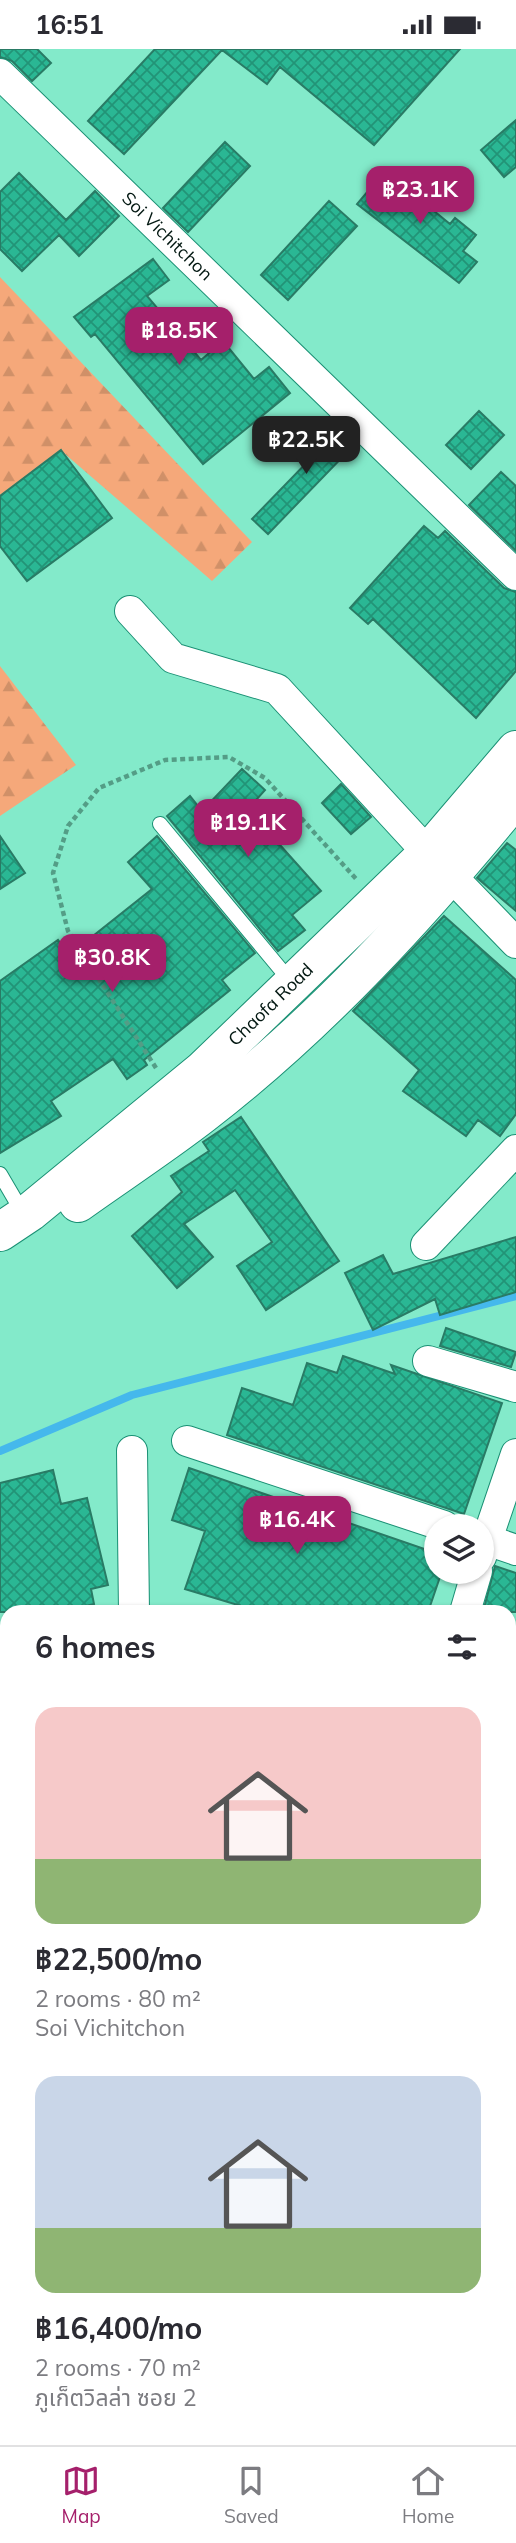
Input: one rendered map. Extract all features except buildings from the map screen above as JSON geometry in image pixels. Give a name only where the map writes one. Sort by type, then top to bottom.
[{"type":"main road","name":"Chaofa Road","points":[[0,1258],[204,1114],[323,1011],[440,865],[516,750]]},
{"type":"main road","name":"Chaofa Road","points":[[12,1224],[203,1070],[293,984],[440,865],[516,797]]},
{"type":"street","name":"Soi Vichitchon","points":[[0,73],[516,575]]},
{"type":"street","points":[[130,611],[173,658],[277,689],[516,943]]},
{"type":"street","points":[[426,1245],[516,1150]]},
{"type":"street","points":[[428,1361],[516,1387]]},
{"type":"street","points":[[187,1441],[424,1519]]},
{"type":"street","points":[[132,1451],[134,1605]]},
{"type":"street","points":[[494,1515],[516,1454]]},
{"type":"street","points":[[494,1547],[516,1550]]},
{"type":"street","points":[[467,1605],[473,1584]]},
{"type":"lane","points":[[160,824],[293,984]]},
{"type":"lane","points":[[0,1174],[12,1224]]},
{"type":"green space","points":[[0,277],[252,542],[212,581],[65,454],[0,495]]},
{"type":"green space","points":[[0,666],[76,765],[0,816]]},
{"type":"waterway","points":[[0,1451],[132,1395],[516,1296]]}]
